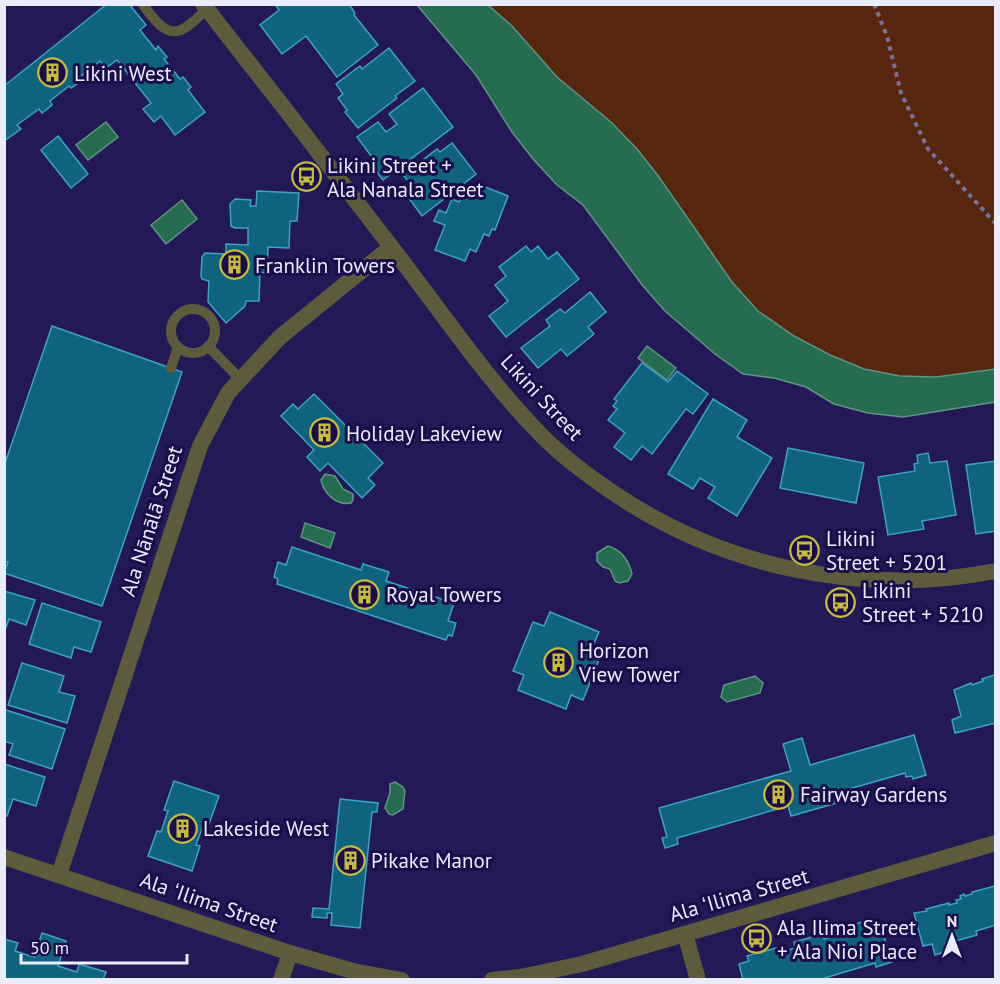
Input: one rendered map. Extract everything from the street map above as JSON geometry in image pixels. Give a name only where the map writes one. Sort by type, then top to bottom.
[{"type":"street","name":"Likini Street","points":[[205,7],[474,355],[544,438],[590,478],[643,513],[734,554],[783,568],[820,575],[889,581],[945,578],[996,571]]},
{"type":"street","name":"Ala Nānālā Street","points":[[59,875],[200,446],[213,417],[228,393],[280,337],[391,247]]},
{"type":"street","name":"Ala ʻIlima Street","points":[[492,980],[520,977],[582,964],[996,843]]},
{"type":"street","name":"Ala ʻIlima Street","points":[[4,857],[290,953],[353,971],[402,980]]},
{"type":"street","points":[[685,934],[698,980]]},
{"type":"street","points":[[280,980],[290,953]]},
{"type":"lane","points":[[143,4],[163,29],[172,33],[184,29],[205,7]]},
{"type":"lane","points":[[171,368],[178,347],[172,334],[174,320],[184,311],[191,309],[206,312],[211,318],[215,332],[214,339],[198,352],[178,347]]},
{"type":"lane","points":[[208,346],[240,380]]},
{"type":"path","points":[[874,4],[887,36],[908,112],[928,149],[996,224]]},
{"type":"shaded area","points":[[417,5],[488,5],[512,26],[557,77],[612,123],[637,149],[732,282],[758,311],[794,336],[830,355],[864,369],[900,376],[936,377],[995,369],[995,402],[903,417],[868,413],[834,404],[806,387],[774,378],[743,374],[715,354],[665,311],[643,286],[583,205],[557,185],[533,159],[512,132],[476,75]]},
{"type":"shaded area","points":[[488,5],[995,5],[995,369],[936,377],[900,376],[864,369],[830,355],[794,336],[758,310],[732,282],[637,149],[612,123],[557,77],[512,26]]},
{"type":"shaded area","points":[[106,122],[118,137],[88,160],[76,145]]},
{"type":"shaded area","points":[[182,200],[197,219],[166,244],[151,225]]},
{"type":"shaded area","points":[[647,346],[676,368],[667,380],[638,358]]},
{"type":"shaded area","points":[[325,474],[335,476],[343,489],[353,494],[351,503],[341,503],[328,494],[321,480]]},
{"type":"shaded area","points":[[305,523],[335,533],[330,548],[301,537]]},
{"type":"shaded area","points":[[608,546],[617,550],[627,560],[632,574],[628,581],[619,583],[615,581],[610,569],[603,567],[597,561],[597,553]]},
{"type":"shaded area","points":[[755,676],[763,683],[760,693],[727,702],[721,697],[724,685]]},
{"type":"shaded area","points":[[395,782],[405,791],[403,809],[393,815],[389,814],[385,808],[390,793],[390,784]]},
{"type":"building","name":"Likini West","points":[[107,4],[129,4],[146,25],[140,30],[156,50],[158,46],[167,57],[164,59],[180,79],[183,77],[191,87],[188,90],[205,112],[175,135],[161,116],[154,122],[143,109],[151,103],[117,60],[106,68],[100,61],[79,78],[81,81],[71,88],[69,86],[50,101],[52,105],[42,113],[39,109],[17,125],[21,129],[4,141],[4,86]]},
{"type":"building","points":[[275,4],[349,4],[354,15],[378,45],[337,77],[306,36],[282,54],[260,25],[279,10]]},
{"type":"building","points":[[389,48],[415,81],[358,128],[345,112],[347,110],[338,98],[343,94],[336,84],[360,66],[362,69]]},
{"type":"building","points":[[423,88],[453,127],[383,180],[370,164],[375,161],[357,137],[378,122],[386,132],[397,124],[389,114]]},
{"type":"building","points":[[58,136],[88,174],[71,188],[41,150]]},
{"type":"building","points":[[452,143],[476,174],[422,216],[408,197],[414,188],[403,175],[437,149],[440,152]]},
{"type":"building","points":[[480,185],[508,196],[495,230],[492,229],[489,236],[484,234],[476,252],[470,249],[465,261],[435,250],[445,225],[434,221],[439,210],[446,213],[452,199],[459,202],[462,195],[470,198],[473,189],[477,191]]},
{"type":"building","name":"Franklin Towers","points":[[257,191],[299,193],[297,221],[290,221],[289,248],[268,247],[267,273],[260,272],[259,301],[246,301],[245,306],[226,323],[208,302],[209,281],[202,279],[201,276],[202,257],[205,253],[226,254],[226,244],[248,245],[248,228],[231,226],[230,204],[235,199],[251,200],[250,206],[256,206]]},
{"type":"building","points":[[526,246],[531,252],[538,246],[548,259],[557,252],[579,279],[506,337],[489,316],[508,301],[495,285],[506,276],[499,267]]},
{"type":"building","points":[[590,292],[606,312],[588,327],[594,334],[567,356],[561,349],[538,368],[521,348],[550,326],[546,320],[560,309],[565,313]]},
{"type":"building","points":[[52,326],[182,372],[102,606],[4,573],[8,562],[4,561],[4,466]]},
{"type":"building","points":[[642,363],[668,382],[677,371],[708,394],[693,414],[686,409],[652,454],[642,446],[631,460],[614,447],[625,433],[608,420],[617,409],[613,406],[617,401],[614,399]]},
{"type":"building","name":"Holiday Lakeview","points":[[314,394],[383,463],[368,478],[375,485],[362,498],[328,463],[320,471],[307,457],[314,450],[281,416],[293,404],[298,409]]},
{"type":"building","points":[[713,399],[747,420],[737,437],[772,458],[737,516],[708,498],[715,487],[700,478],[693,489],[668,474]]},
{"type":"building","points":[[788,448],[864,463],[856,503],[780,488]]},
{"type":"building","points":[[928,453],[930,463],[947,461],[956,515],[922,521],[924,529],[888,535],[878,477],[915,471],[914,464],[918,463],[917,455]]},
{"type":"building","points":[[996,461],[996,531],[976,534],[966,465]]},
{"type":"building","name":"Royal Towers","points":[[292,547],[361,570],[363,564],[389,572],[386,581],[454,603],[448,621],[456,623],[452,636],[448,635],[446,640],[277,584],[278,579],[274,577],[278,562],[286,565]]},
{"type":"building","points":[[4,591],[35,600],[26,625],[9,619],[4,633]]},
{"type":"building","points":[[42,603],[101,622],[91,652],[74,647],[71,658],[29,644]]},
{"type":"building","name":"Horizon View Tower","points":[[550,612],[599,632],[592,648],[602,652],[583,700],[571,695],[566,709],[518,690],[524,675],[513,671],[533,622],[544,626]]},
{"type":"building","points":[[22,663],[64,676],[59,692],[75,696],[67,723],[8,705]]},
{"type":"building","points":[[994,675],[996,677],[996,723],[955,733],[952,720],[961,716],[954,690]]},
{"type":"building","points":[[6,710],[65,729],[52,769],[9,755],[13,744],[4,741]]},
{"type":"building","name":"Fairway Gardens","points":[[914,735],[926,775],[913,779],[912,776],[906,777],[905,773],[849,789],[851,799],[791,816],[788,806],[677,838],[678,844],[665,848],[662,838],[667,837],[659,808],[791,771],[783,744],[802,738],[810,765]]},
{"type":"building","points":[[4,764],[45,777],[36,806],[13,799],[7,816],[4,815]]},
{"type":"building","name":"Lakeside West","points":[[174,781],[219,796],[209,824],[204,823],[196,845],[200,846],[192,871],[148,856],[157,831],[161,832],[168,811],[164,810]]},
{"type":"building","name":"Pikake Manor","points":[[340,799],[378,803],[377,812],[372,812],[360,928],[331,925],[332,913],[327,913],[327,918],[312,917],[313,908],[329,909]]},
{"type":"building","points":[[995,886],[996,925],[976,931],[977,935],[945,944],[948,951],[935,955],[932,944],[923,946],[914,913],[949,903],[949,905],[957,903],[956,900],[961,899],[960,896],[964,894],[965,896]]},
{"type":"building","points":[[870,920],[872,925],[880,923],[892,962],[876,967],[875,963],[818,980],[743,980],[739,964],[749,961],[747,956],[776,948],[778,953],[795,948],[794,942],[823,934],[824,939],[842,934],[840,928]]},
{"type":"building","points":[[42,933],[66,941],[58,966],[77,972],[79,964],[106,972],[103,980],[4,980],[4,939],[18,943],[15,951],[34,957]]},
{"type":"place","name":"Likini West","points":[[53,73]]},
{"type":"place","name":"Likini Street + Ala Nanala Street","points":[[306,177]]},
{"type":"place","name":"Franklin Towers","points":[[234,265]]},
{"type":"place","name":"Holiday Lakeview","points":[[325,433]]},
{"type":"place","name":"Likini Street + 5201","points":[[805,550]]},
{"type":"place","name":"Royal Towers","points":[[365,594]]},
{"type":"place","name":"Likini Street + 5210","points":[[841,602]]},
{"type":"place","name":"Horizon View Tower","points":[[558,662]]},
{"type":"place","name":"Fairway Gardens","points":[[779,794]]},
{"type":"place","name":"Lakeside West","points":[[182,828]]},
{"type":"place","name":"Pikake Manor","points":[[350,860]]},
{"type":"place","name":"Ala Ilima Street + Ala Nioi Place","points":[[756,939]]}]
